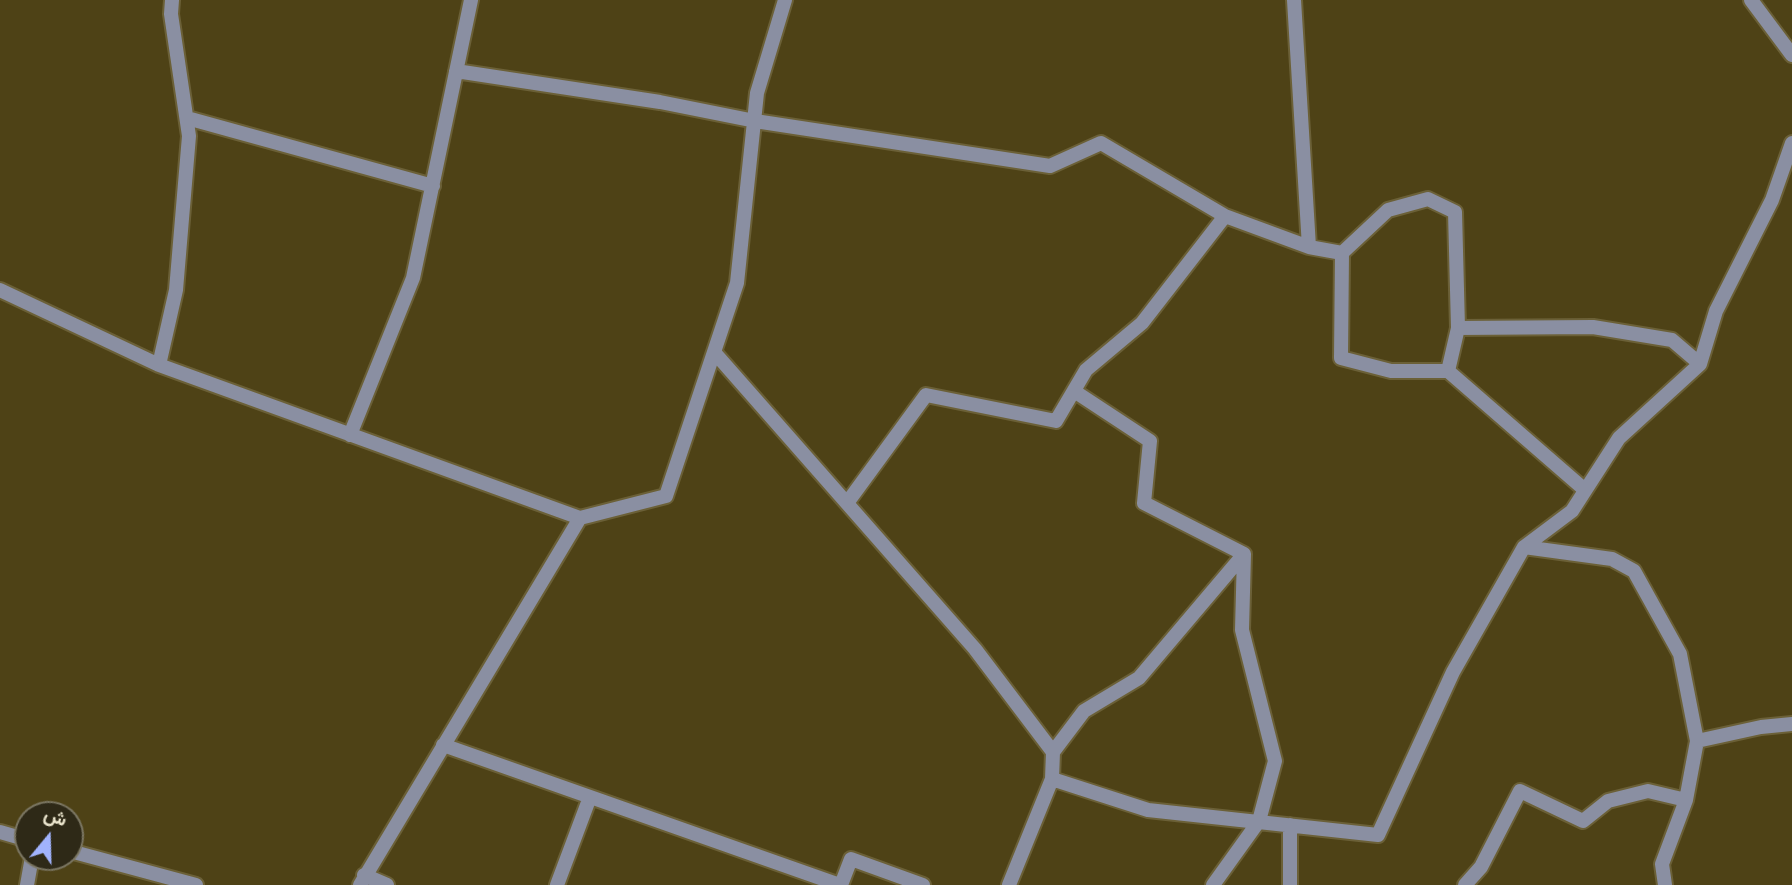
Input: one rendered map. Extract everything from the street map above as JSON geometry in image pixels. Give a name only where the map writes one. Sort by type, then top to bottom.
[{"type":"street","points":[[159,365],[176,290],[189,135],[171,14],[172,0]]},
{"type":"street","points":[[350,435],[413,278],[471,0]]},
{"type":"street","points":[[0,289],[159,365],[580,518],[666,496],[737,284],[757,93],[785,0]]},
{"type":"street","points":[[1294,0],[1310,247]]},
{"type":"street","points":[[1751,0],[1792,55]]},
{"type":"street","points":[[456,71],[1049,166],[1101,143],[1225,216],[1310,247],[1342,253]]},
{"type":"street","points":[[187,118],[433,186]]},
{"type":"street","points":[[1052,779],[1148,810],[1378,835],[1453,672],[1524,547],[1572,511],[1619,438],[1700,364],[1716,311],[1772,201],[1792,143]]},
{"type":"street","points":[[1448,371],[1458,328],[1455,212],[1428,199],[1388,210],[1342,253],[1340,358],[1391,371],[1448,371],[1585,490]]},
{"type":"street","points":[[847,503],[926,395],[1056,421],[1086,370],[1142,323],[1225,216]]},
{"type":"street","points":[[1458,328],[1593,327],[1672,341],[1700,364]]},
{"type":"street","points":[[714,352],[975,649],[1053,752]]},
{"type":"street","points":[[1074,391],[1150,441],[1144,503],[1244,554]]},
{"type":"street","points":[[387,885],[362,880],[580,518]]},
{"type":"street","points":[[1524,547],[1612,559],[1634,570],[1680,654],[1697,741],[1686,800],[1662,864],[1665,885]]},
{"type":"street","points":[[1009,885],[1052,779],[1053,752],[1084,711],[1139,677],[1244,554]]},
{"type":"street","points":[[1213,885],[1259,821],[1275,761],[1242,631],[1244,554]]},
{"type":"street","points":[[1697,741],[1761,727],[1792,724]]},
{"type":"street","points":[[443,745],[841,885],[851,859],[923,885]]},
{"type":"street","points":[[1465,885],[1481,867],[1520,791],[1583,821],[1608,801],[1648,791],[1686,800]]},
{"type":"street","points":[[557,885],[590,797]]},
{"type":"street","points":[[1290,825],[1290,885]]},
{"type":"street","points":[[84,855],[196,885]]}]
